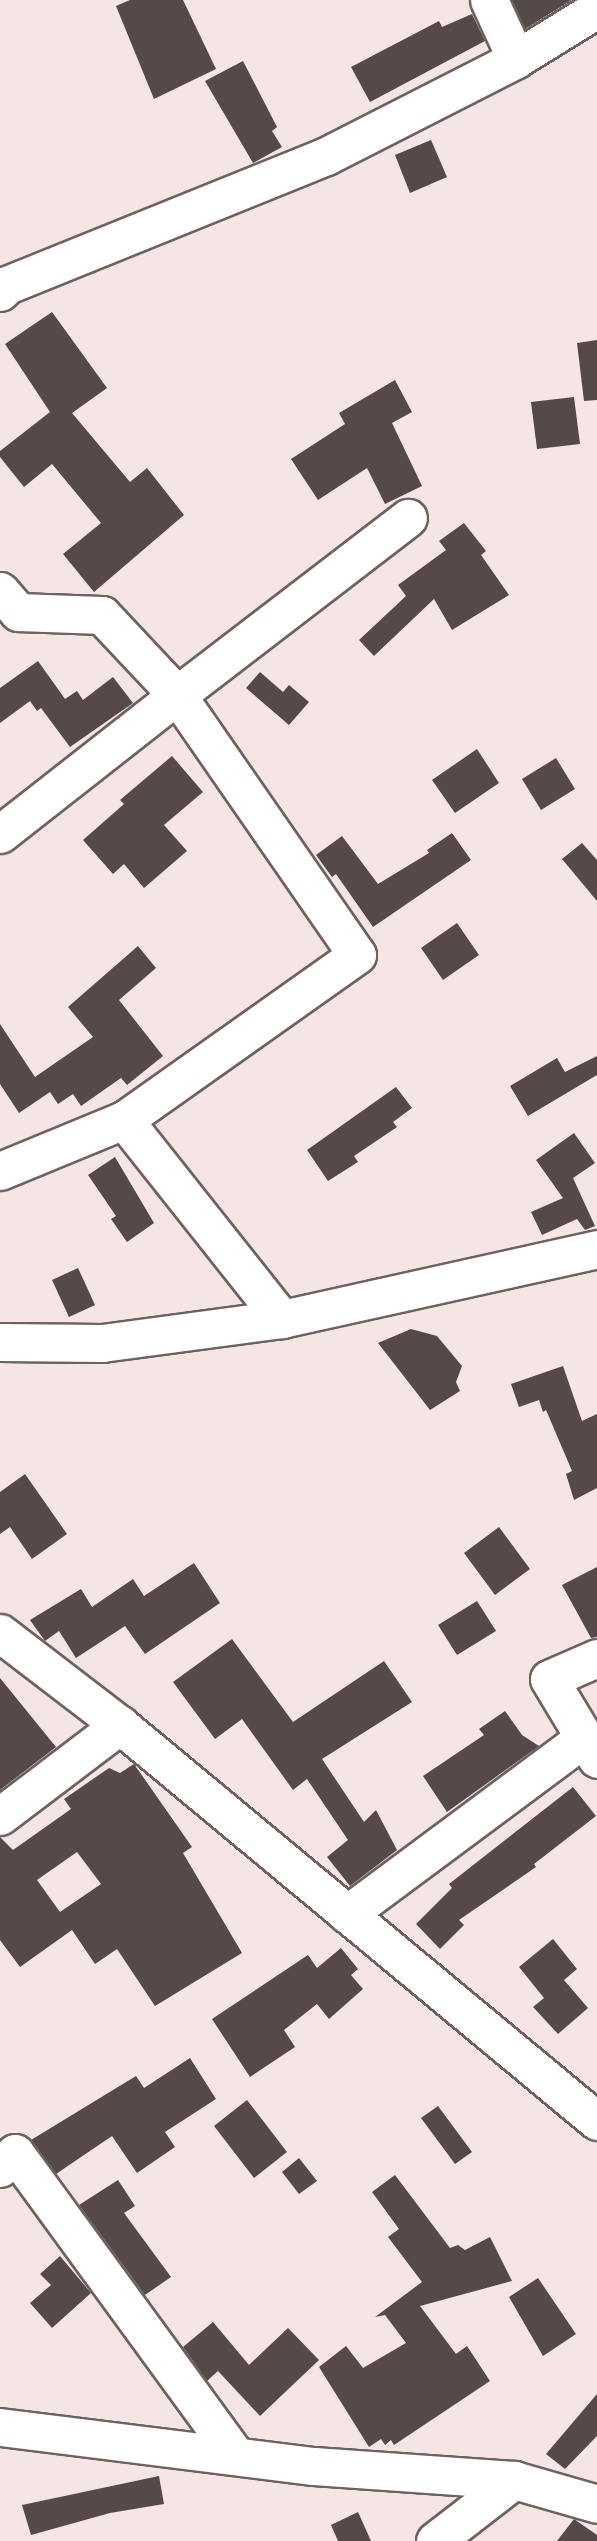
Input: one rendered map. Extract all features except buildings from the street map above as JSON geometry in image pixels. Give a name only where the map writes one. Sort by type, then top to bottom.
[{"type":"street","points":[[489,0],[516,59]]},
{"type":"street","points":[[0,292],[7,285],[326,156],[516,59],[597,9]]},
{"type":"street","points":[[0,834],[408,518]]},
{"type":"street","points":[[0,591],[18,612],[102,615],[177,695],[356,955],[124,1120],[0,1171]]},
{"type":"street","points":[[124,1120],[282,1319]]},
{"type":"street","points":[[0,1342],[102,1343],[282,1319],[597,1249]]},
{"type":"street","points":[[0,1633],[120,1725],[597,2121]]},
{"type":"street","points":[[347,1914],[591,1749],[549,1679],[597,1658]]},
{"type":"street","points":[[0,1816],[120,1725]]},
{"type":"street","points":[[0,2168],[15,2153],[236,2456]]},
{"type":"street","points":[[0,2427],[236,2456],[514,2480],[597,2504]]},
{"type":"street","points":[[435,2541],[514,2480]]}]
